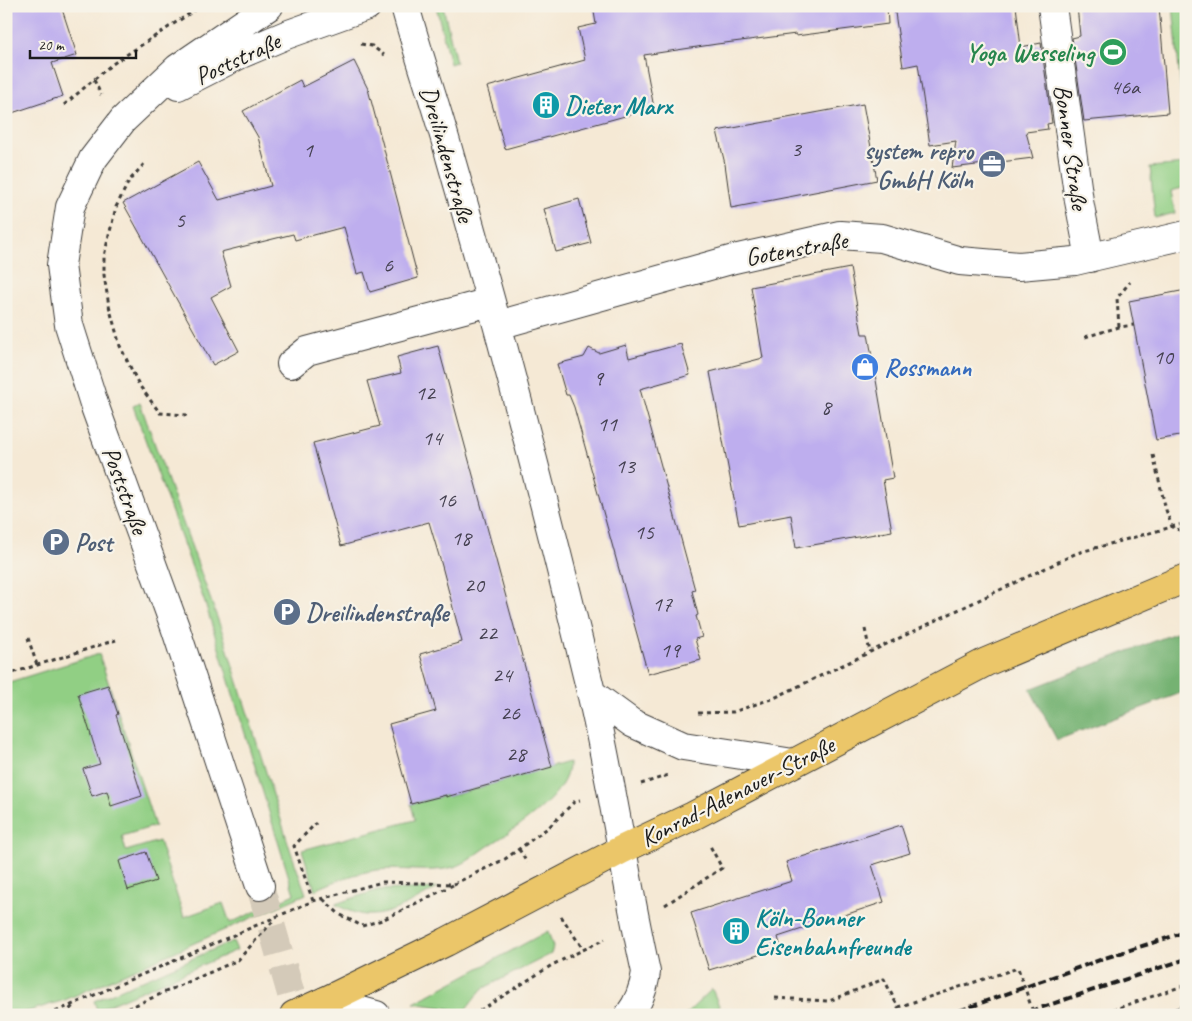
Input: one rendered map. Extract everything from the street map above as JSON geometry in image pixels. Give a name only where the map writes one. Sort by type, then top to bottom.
[{"type":"main road","name":"Konrad-Adenauer-Straße","points":[[294,1015],[326,1002],[621,850],[693,816],[986,662],[1186,578]]},
{"type":"street","name":"Poststraße","points":[[260,886],[175,627],[95,407],[69,325],[61,265],[70,207],[93,159],[123,120],[178,68],[269,6]]},
{"type":"street","name":"Poststraße","points":[[139,106],[241,54],[286,35],[367,6]]},
{"type":"street","name":"Dreilindenstraße","points":[[405,6],[452,161],[494,313],[591,693],[618,819],[621,850],[646,972],[644,986],[629,1015]]},
{"type":"street","name":"Bonner Straße","points":[[1052,6],[1079,201],[1090,258]]},
{"type":"street","name":"Gotenstraße","points":[[494,313],[840,235],[882,238],[960,261],[1020,266],[1075,261],[1186,235]]},
{"type":"street","points":[[291,364],[307,351],[494,313]]},
{"type":"street","points":[[591,693],[632,723],[683,746],[794,763]]},
{"type":"street","points":[[326,1002],[376,1015]]},
{"type":"path","points":[[64,105],[111,65],[201,6]]},
{"type":"path","points":[[359,43],[372,46],[386,56]]},
{"type":"path","points":[[94,80],[102,98]]},
{"type":"path","points":[[144,164],[129,181],[124,190],[116,207],[107,238],[104,256],[104,275],[109,306],[120,346],[140,385],[160,413],[187,415]]},
{"type":"path","points":[[1120,327],[1117,298],[1132,280],[1138,280]]},
{"type":"path","points":[[1085,337],[1134,325]]},
{"type":"path","points":[[1153,455],[1172,527],[1186,533]]},
{"type":"path","points":[[689,714],[733,712],[774,698],[1078,553],[1186,523]]},
{"type":"path","points":[[865,629],[870,652]]},
{"type":"path","points":[[28,638],[37,665]]},
{"type":"path","points":[[6,675],[116,640]]},
{"type":"path","points":[[473,1015],[552,965],[636,924],[722,868],[693,816]]},
{"type":"path","points":[[313,902],[294,846],[316,822]]},
{"type":"path","points":[[322,899],[339,914],[362,926],[382,920],[505,859]]},
{"type":"path","points":[[48,1015],[322,899],[382,882],[454,884]]},
{"type":"path","points":[[113,1015],[238,960],[276,918]]},
{"type":"path","points":[[775,998],[830,1001],[884,979],[898,1007],[1018,968],[1034,1015]]},
{"type":"path","points":[[1097,1015],[1186,985]]},
{"type":"path","points":[[64,1015],[76,1003]]},
{"type":"green space","points":[[436,6],[443,6],[456,62],[450,64]]},
{"type":"green space","points":[[1173,6],[1186,6],[1186,145]]},
{"type":"green space","points":[[1186,164],[1186,187],[1171,191],[1175,213],[1155,218],[1150,167]]},
{"type":"green space","points":[[140,403],[223,634],[291,852],[306,894],[65,1000],[16,1015],[6,1015],[6,683],[99,654],[155,826],[122,836],[126,851],[159,841],[184,917],[223,903],[230,923],[294,894],[206,606],[133,406]]},
{"type":"green space","points":[[1186,629],[1186,691],[1057,740],[1030,689]]},
{"type":"green space","points":[[568,762],[566,774],[560,787],[551,799],[526,820],[463,863],[454,867],[435,870],[386,869],[369,871],[315,890],[302,850],[415,820],[411,804],[446,795],[447,797]]},
{"type":"green space","points":[[438,888],[406,905],[381,914],[357,914],[335,904],[378,890]]},
{"type":"green space","points":[[548,931],[553,947],[551,954],[482,989],[465,1011],[414,1003]]},
{"type":"green space","points":[[233,941],[237,950],[97,1010],[94,1001]]},
{"type":"green space","points":[[712,989],[723,1015],[685,1015]]},
{"type":"building","points":[[6,6],[61,6],[77,55],[52,63],[63,96],[6,115]]},
{"type":"building","points":[[593,6],[887,6],[888,24],[717,44],[644,55],[654,108],[505,149],[487,87],[585,60],[578,28],[596,24]]},
{"type":"building","points":[[894,6],[1016,6],[1021,47],[1041,43],[1052,123],[1047,124],[1048,129],[1026,132],[1033,158],[952,168],[956,141],[930,145],[918,64],[903,67]]},
{"type":"building","points":[[1077,6],[1159,6],[1168,113],[1084,121],[1072,38],[1080,36]]},
{"type":"building","points":[[354,61],[368,89],[418,278],[370,292],[364,272],[357,274],[344,227],[295,240],[293,234],[221,252],[231,286],[211,297],[239,351],[213,365],[123,203],[198,162],[219,200],[271,186],[258,137],[243,111],[300,80],[303,87]]},
{"type":"building","points":[[863,104],[877,180],[731,208],[725,164],[717,131]]},
{"type":"building","points":[[579,199],[591,243],[556,252],[544,209]]},
{"type":"building","points":[[850,268],[862,334],[868,334],[893,478],[883,480],[892,531],[796,548],[791,515],[739,525],[710,372],[763,358],[751,287]]},
{"type":"building","points":[[1186,290],[1186,435],[1156,440],[1129,301]]},
{"type":"building","points":[[681,344],[690,375],[640,389],[695,590],[692,591],[702,637],[695,639],[701,660],[648,674],[574,407],[569,395],[566,395],[557,364],[584,357],[589,348],[599,353],[626,345],[629,358]]},
{"type":"building","points":[[438,346],[552,767],[446,797],[446,795],[411,804],[389,724],[436,711],[420,654],[462,642],[442,566],[429,522],[341,546],[313,443],[380,426],[367,381],[401,373],[397,357]]},
{"type":"building","points":[[108,685],[142,796],[111,806],[107,791],[92,796],[83,769],[100,764],[78,694]]},
{"type":"building","points":[[901,825],[910,853],[872,865],[884,902],[778,937],[781,948],[709,970],[691,913],[792,881],[786,862]]},
{"type":"building","points":[[146,852],[156,881],[128,890],[119,861]]},
{"type":"tunnel","points":[[260,886],[297,1015]]},
{"type":"tram line","points":[[1157,1015],[1186,1004]]},
{"type":"railway","points":[[948,1015],[1105,958],[1186,932]]},
{"type":"railway","points":[[1019,1015],[1186,959]]},
{"type":"place","name":"Yoga Wesseling","points":[[1113,52]]},
{"type":"place","name":"Dieter Marx","points":[[546,105]]},
{"type":"place","name":"system repro GmbH Köln","points":[[992,164]]},
{"type":"place","name":"Rossmann","points":[[865,367]]},
{"type":"place","name":"Post","points":[[56,542]]},
{"type":"place","name":"Dreilindenstraße","points":[[287,612]]},
{"type":"place","name":"Köln-Bonner Eisenbahnfreunde","points":[[736,931]]}]
